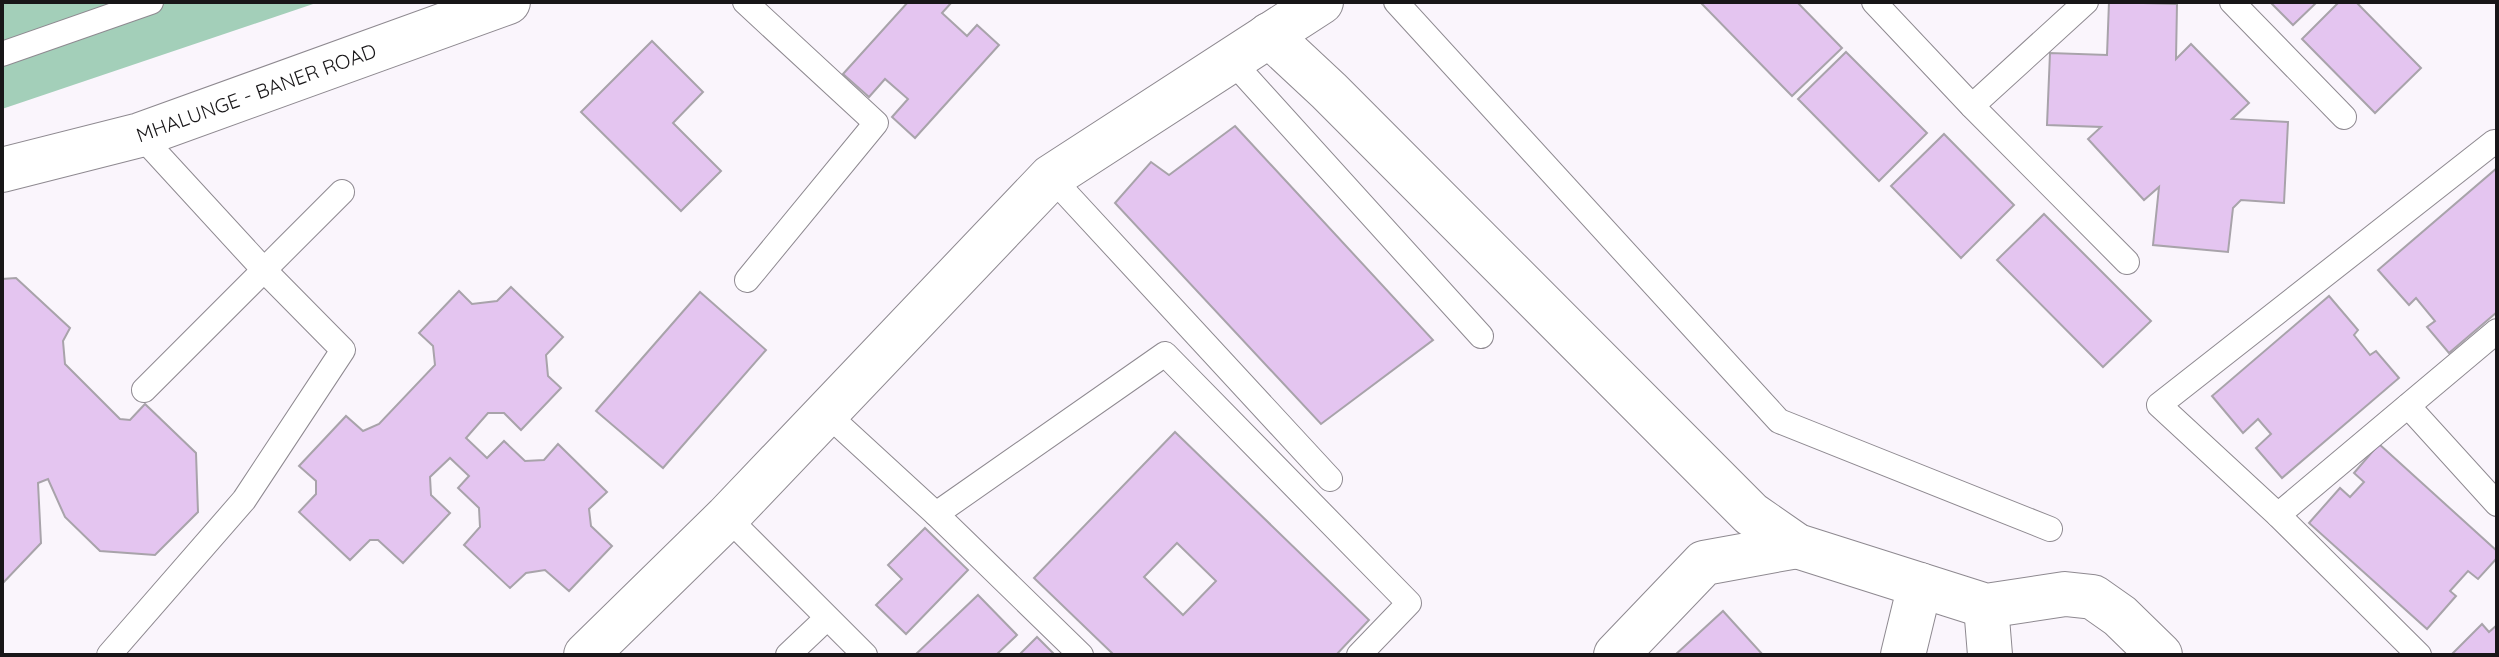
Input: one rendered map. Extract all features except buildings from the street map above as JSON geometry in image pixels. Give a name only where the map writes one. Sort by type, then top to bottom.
[{"type":"street","name":"MHALUNGE - BANER ROAD","points":[[2,170],[140,135],[508,2]]},
{"type":"street","points":[[586,655],[727,517],[1051,177],[1321,2]]},
{"type":"street","points":[[1269,35],[1329,91],[1751,514],[1797,546],[1986,606],[2065,594],[2093,597],[2120,616],[2160,655]]},
{"type":"street","points":[[1616,655],[1704,563],[1797,546]]},
{"type":"street","points":[[1903,655],[1920,585]]},
{"type":"street","points":[[1986,606],[1990,655]]},
{"type":"lane","points":[[2,54],[151,2]]},
{"type":"lane","points":[[745,2],[876,123],[747,280]]},
{"type":"lane","points":[[1396,2],[1779,421],[2050,529]]},
{"type":"lane","points":[[1874,2],[2127,262]]},
{"type":"lane","points":[[1972,106],[2086,2]]},
{"type":"lane","points":[[2232,2],[2344,117]]},
{"type":"lane","points":[[1231,60],[1481,336]]},
{"type":"lane","points":[[109,655],[244,500],[343,350],[264,270],[140,135]]},
{"type":"lane","points":[[2419,655],[2278,515],[2159,405],[2494,142],[2497,145]]},
{"type":"lane","points":[[1051,177],[1330,479]]},
{"type":"lane","points":[[144,390],[342,192]]},
{"type":"lane","points":[[2278,515],[2497,331]]},
{"type":"lane","points":[[936,514],[1165,354],[1409,603],[1359,655]]},
{"type":"lane","points":[[2408,406],[2497,504]]},
{"type":"lane","points":[[826,413],[936,514],[1081,655]]},
{"type":"lane","points":[[727,517],[865,655]]},
{"type":"lane","points":[[788,655],[827,618]]},
{"type":"green space","points":[[2,2],[319,2],[2,109]]}]
